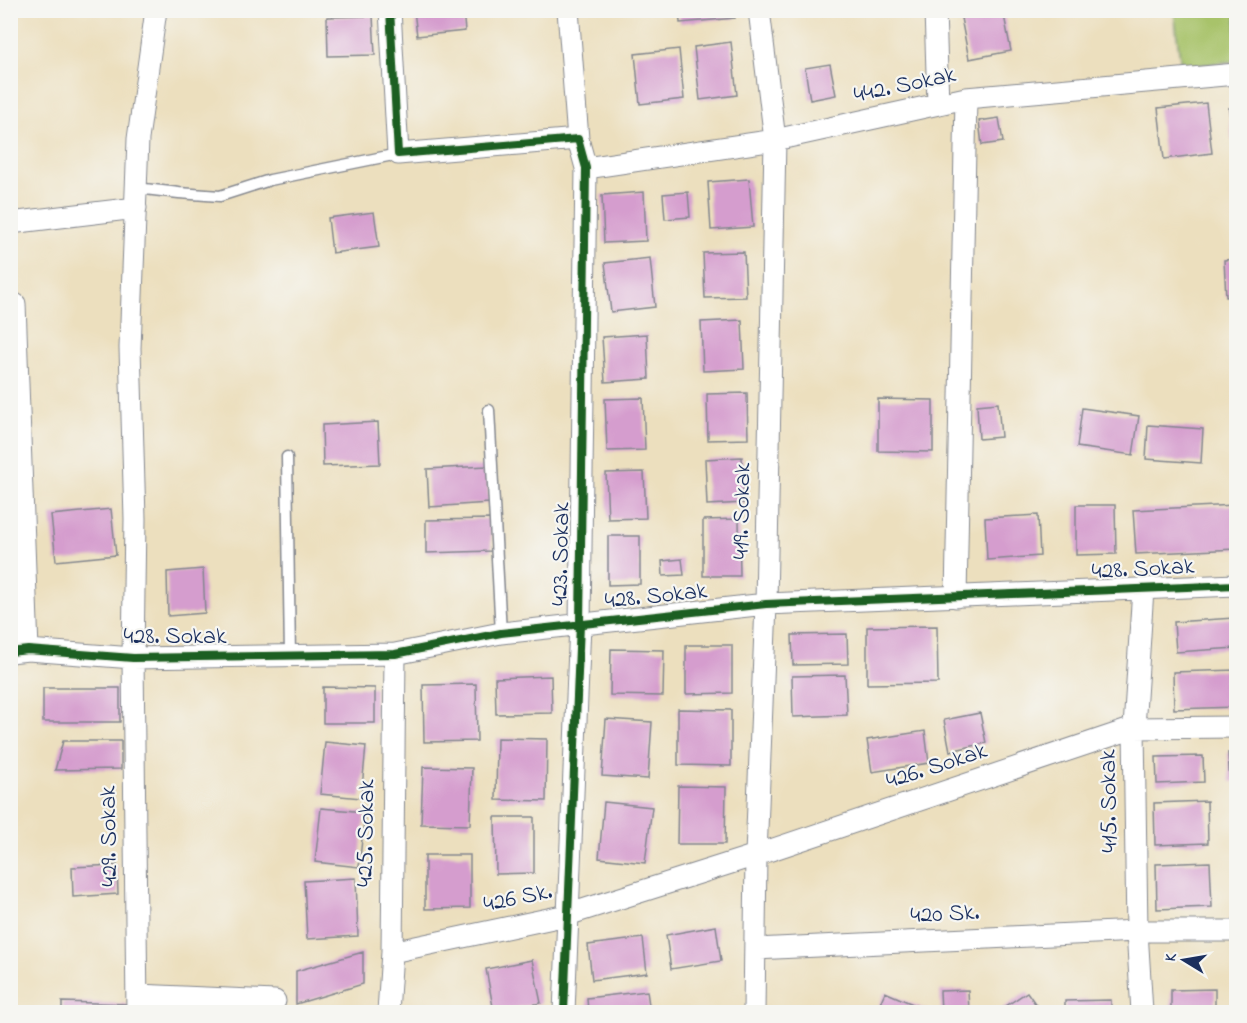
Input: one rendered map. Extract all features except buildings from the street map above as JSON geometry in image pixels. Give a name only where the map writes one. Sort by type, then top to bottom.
[{"type":"street","name":"429. Sokak","points":[[137,1004],[133,658],[135,519],[130,348],[138,139],[156,10]]},
{"type":"street","points":[[390,10],[398,154],[578,139]]},
{"type":"street","name":"423. Sokak","points":[[564,1012],[580,624],[586,168],[578,139],[568,10]]},
{"type":"street","name":"419. Sokak","points":[[754,1012],[756,855],[766,604],[776,140],[759,10]]},
{"type":"street","points":[[935,10],[938,104]]},
{"type":"street","name":"442. Sokak","points":[[586,168],[776,140],[966,98],[1236,74]]},
{"type":"street","points":[[957,597],[966,98]]},
{"type":"street","points":[[10,223],[136,198]]},
{"type":"street","points":[[15,304],[19,651]]},
{"type":"street","name":"428. Sokak","points":[[19,651],[133,658],[395,654],[501,633],[766,604],[1236,585]]},
{"type":"street","name":"415. Sokak","points":[[1142,1012],[1137,931],[1134,728],[1143,590]]},
{"type":"street","name":"425. Sokak","points":[[388,1012],[392,952],[395,654]]},
{"type":"street","points":[[1134,728],[1236,727]]},
{"type":"street","name":"426. Sokak","points":[[756,855],[1134,728]]},
{"type":"street","name":"426 Sk.","points":[[392,952],[567,915],[756,855]]},
{"type":"street","name":"420 Sk.","points":[[755,949],[1137,931],[1236,931]]},
{"type":"street","points":[[137,1004],[275,1000]]},
{"type":"lane","points":[[136,198],[179,193],[220,196],[270,180],[398,154]]},
{"type":"lane","points":[[489,410],[501,633]]},
{"type":"lane","points":[[287,457],[290,657]]},
{"type":"green space","points":[[1174,11],[1236,11],[1236,61],[1181,67]]},
{"type":"cycle path","points":[[390,10],[398,154],[578,139],[586,168],[580,624],[564,1012]]},
{"type":"cycle path","points":[[10,652],[28,650],[133,658],[395,654],[501,633],[766,604],[1236,585]]}]
